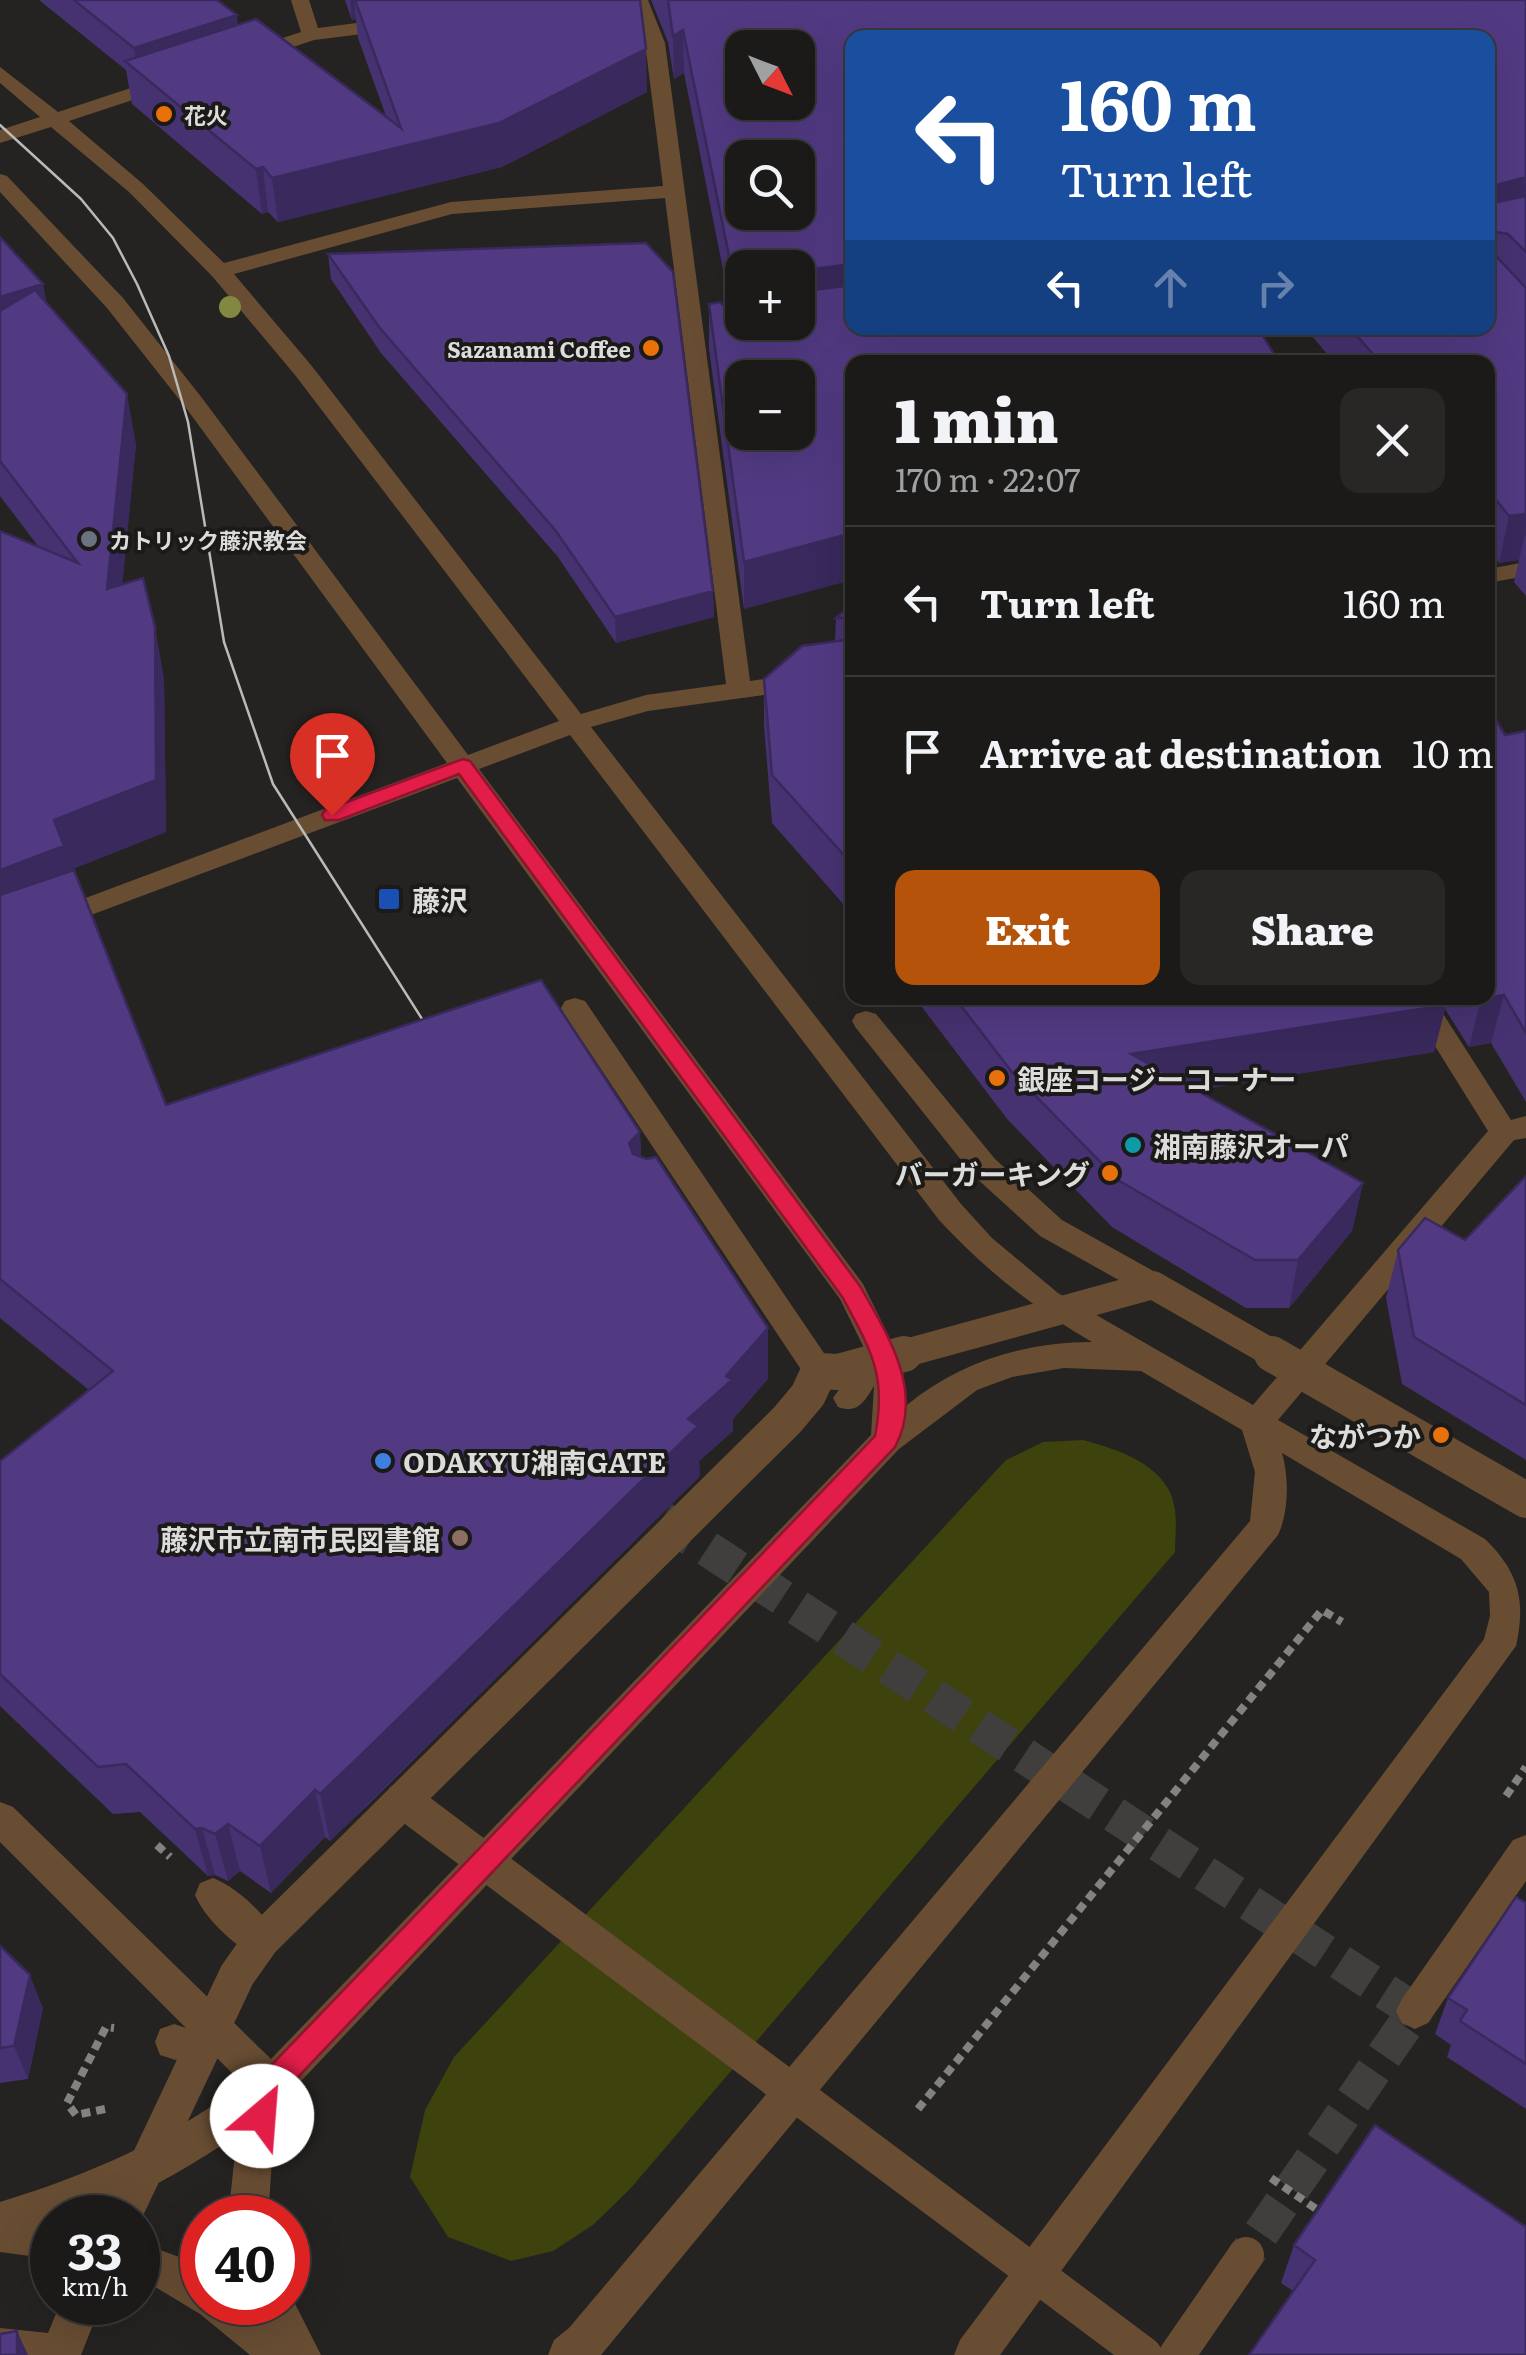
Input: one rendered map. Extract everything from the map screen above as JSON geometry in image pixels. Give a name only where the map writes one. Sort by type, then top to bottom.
[{"type":"street","points":[[300,0],[311,35]]},
{"type":"street","points":[[639,0],[655,43],[673,191],[702,340],[739,690]]},
{"type":"street","points":[[238,59],[311,35],[407,23]]},
{"type":"street","points":[[0,73],[136,188],[220,271],[314,386],[950,1212],[981,1246],[1047,1301],[1473,1549],[1496,1570],[1509,1596],[1508,1623],[1499,1646],[975,2355]]},
{"type":"street","points":[[0,137],[183,77]]},
{"type":"street","points":[[0,180],[115,302],[852,1292],[888,1359],[894,1399],[887,1440]]},
{"type":"street","points":[[220,271],[451,208],[673,191]]},
{"type":"street","points":[[1495,575],[1526,570]]},
{"type":"street","points":[[0,940],[574,724],[646,702],[845,676]]},
{"type":"street","points":[[1256,1424],[1515,1130],[1424,1005]]},
{"type":"street","points":[[574,1008],[676,1186],[820,1371],[838,1372],[1153,1285]]},
{"type":"street","points":[[866,1021],[984,1167],[1051,1228],[1526,1500]]},
{"type":"street","points":[[0,2222],[94,2193],[175,2154],[271,2086],[887,1440],[950,1390],[1015,1364],[1066,1354],[1114,1354],[1165,1372]]},
{"type":"street","points":[[848,1398],[874,1362]]},
{"type":"street","points":[[131,2195],[187,2046],[261,1941],[787,1420],[808,1395],[820,1371]]},
{"type":"street","points":[[568,2355],[584,2343],[1266,1525],[1271,1472],[1256,1424]]},
{"type":"street","points":[[402,1800],[1144,2355]]},
{"type":"street","points":[[0,1818],[271,2086]]},
{"type":"street","points":[[1415,2011],[1526,1851]]},
{"type":"street","points":[[212,1894],[261,1941]]},
{"type":"street","points":[[249,2195],[252,2146],[271,2086]]},
{"type":"street","points":[[0,2232],[30,2236]]},
{"type":"street","points":[[1177,2355],[1246,2255]]},
{"type":"street","points":[[0,2349],[59,2355],[72,2325]]},
{"type":"street","points":[[245,2325],[283,2355]]},
{"type":"street","points":[[284,2325],[300,2355]]},
{"type":"path","points":[[879,2157],[1322,1610],[1342,1622]]},
{"type":"path","points":[[1271,2178],[1332,2220]]},
{"type":"green space","points":[[1083,1440],[1141,1462],[1164,1482],[1175,1510],[1175,1552],[630,2189],[593,2225],[553,2251],[511,2261],[448,2237],[410,2177],[425,2110],[454,2057],[1006,1460],[1043,1442]]},
{"type":"building","points":[[74,0],[217,0],[237,15],[134,48]]},
{"type":"building","points":[[355,0],[640,0],[646,49],[499,123],[272,178],[263,167],[256,169],[125,61],[256,19],[401,128]]},
{"type":"building","points":[[668,0],[1526,0],[1526,177],[1495,185],[1495,30],[845,30],[845,265],[815,269],[815,250],[728,250],[683,30],[673,36]]},
{"type":"building","points":[[1526,196],[1526,252],[1508,234],[1495,232],[1495,200]]},
{"type":"building","points":[[0,237],[43,284],[0,297]]},
{"type":"building","points":[[646,243],[673,272],[713,591],[615,617],[556,531],[379,327],[328,254]]},
{"type":"building","points":[[1495,255],[1526,288],[1526,514],[1509,516],[1495,499],[1495,355],[1374,355],[1356,335],[1495,335]]},
{"type":"building","points":[[845,286],[845,335],[1262,335],[1275,355],[845,355],[845,535],[744,562],[729,450],[815,450],[815,360],[725,360],[725,422],[709,304],[720,302],[725,307],[725,340],[815,340],[815,290]]},
{"type":"building","points":[[35,290],[127,394],[107,589],[143,578],[155,627],[156,780],[54,820],[64,846],[0,870],[0,531],[78,563],[0,461],[0,311]]},
{"type":"building","points":[[845,640],[845,856],[772,775],[764,679],[802,646]]},
{"type":"building","points":[[1495,718],[1505,735],[1526,731],[1526,1033],[1504,995],[1495,997]]},
{"type":"building","name":"ODAKYU湘南GATE","points":[[74,870],[166,1105],[541,980],[640,1132],[629,1143],[633,1154],[647,1159],[656,1157],[768,1328],[726,1376],[732,1380],[688,1419],[698,1426],[362,1754],[320,1794],[315,1790],[260,1846],[228,1824],[215,1834],[195,1829],[126,1764],[98,1767],[0,1674],[0,1461],[113,1371],[0,1279],[0,895]]},
{"type":"building","points":[[960,1005],[1446,1005],[1131,1054],[1363,1183],[1298,1260],[1255,1260],[1118,1180],[1012,1072]]},
{"type":"building","points":[[1526,1176],[1526,1405],[1414,1337],[1398,1250],[1425,1218],[1465,1240]]},
{"type":"building","points":[[1516,1897],[1526,1903],[1526,2064],[1460,2021],[1467,2010],[1448,1998]]},
{"type":"building","points":[[0,1946],[30,1975],[14,2046],[0,2048]]},
{"type":"building","points":[[1375,2125],[1526,2227],[1526,2355],[1249,2355],[1315,2260],[1294,2245]]},
{"type":"building","points":[[17,2331],[17,2355],[0,2355],[0,2334]]},
{"type":"tunnel","points":[[662,1519],[1415,2011],[1246,2255]]},
{"type":"tram line","points":[[0,125],[81,199],[113,238],[137,284],[169,356],[188,422],[224,642],[273,784],[436,1041]]},
{"type":"place","name":"花火","points":[[164,114]]},
{"type":"place","name":"Sazanami Coffee","points":[[651,348]]},
{"type":"place","name":"カトリック藤沢教会","points":[[89,539]]},
{"type":"place","name":"藤沢","points":[[389,899]]},
{"type":"place","name":"銀座コージーコーナー","points":[[997,1078]]},
{"type":"place","name":"湘南藤沢オーパ","points":[[1133,1145]]},
{"type":"place","name":"バーガーキング","points":[[1110,1173]]},
{"type":"place","name":"ながつか","points":[[1441,1435]]},
{"type":"place","name":"ODAKYU湘南GATE","points":[[383,1461]]},
{"type":"place","name":"藤沢市立南市民図書館","points":[[460,1538]]},
{"type":"route","points":[[262,2116],[271,2086],[887,1440],[894,1399],[888,1359],[852,1292],[463,766],[332,815]]}]
